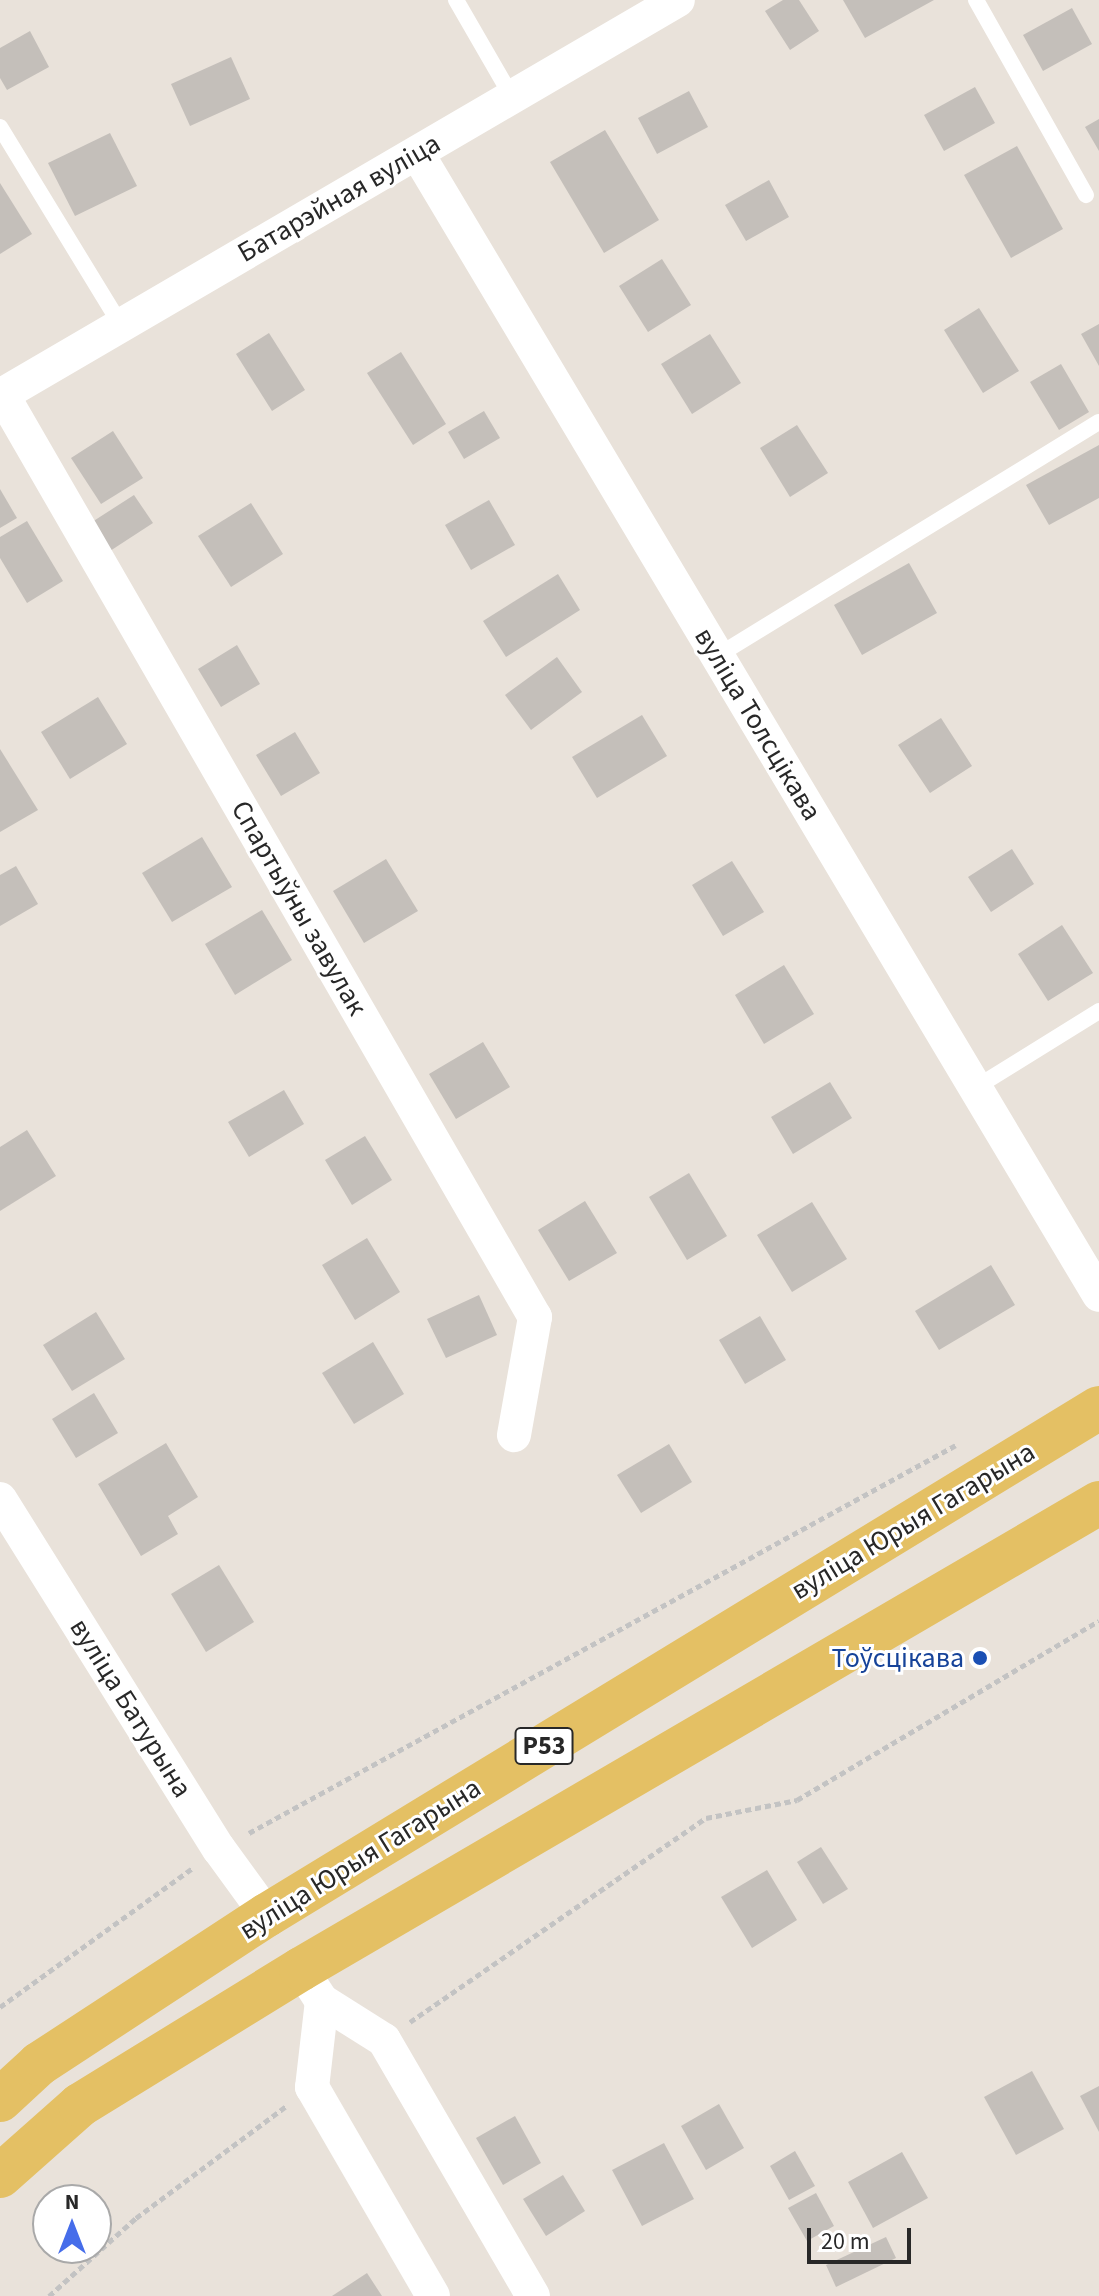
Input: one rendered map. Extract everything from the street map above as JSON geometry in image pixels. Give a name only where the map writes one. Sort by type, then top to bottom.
[{"type":"main road","name":"вуліца Юрыя Гагарына","points":[[0,2100],[39,2064],[267,1915],[1099,1408]]},
{"type":"main road","name":"Р53","points":[[0,2176],[80,2105],[312,1985],[1099,1503]]},
{"type":"street","name":"Батарэйная вуліца","points":[[1,395],[678,0]]},
{"type":"street","name":"вуліца Толсцікава","points":[[417,153],[1099,1295]]},
{"type":"street","name":"Спартыўны завулак","points":[[1,395],[535,1317],[514,1435]]},
{"type":"street","name":"вуліца Батурына","points":[[0,1499],[219,1849],[267,1915]]},
{"type":"street","points":[[312,1985],[384,2040],[533,2296]]},
{"type":"street","points":[[312,1985],[312,2087],[433,2296]]},
{"type":"lane","points":[[456,0],[512,97]]},
{"type":"lane","points":[[976,0],[1086,195]]},
{"type":"lane","points":[[0,127],[121,325]]},
{"type":"lane","points":[[717,656],[1099,422]]},
{"type":"lane","points":[[975,1088],[1099,1011]]},
{"type":"path","points":[[0,2007],[219,1849],[971,1437]]},
{"type":"path","points":[[384,2040],[706,1818],[797,1800],[1099,1621]]},
{"type":"path","points":[[49,2296],[136,2218],[312,2087]]},
{"type":"building","points":[[783,0],[799,0],[819,31],[790,50],[765,11]]},
{"type":"building","points":[[843,0],[934,0],[865,38]]},
{"type":"building","points":[[1072,8],[1092,44],[1043,71],[1023,35]]},
{"type":"building","points":[[30,31],[49,67],[7,90],[0,78],[0,48]]},
{"type":"building","points":[[231,57],[250,99],[190,126],[171,84]]},
{"type":"building","points":[[975,87],[995,123],[944,151],[924,115]]},
{"type":"building","points":[[689,91],[708,127],[657,154],[638,118]]},
{"type":"building","points":[[1099,119],[1099,151],[1085,127]]},
{"type":"building","points":[[605,130],[659,220],[604,253],[550,162]]},
{"type":"building","points":[[110,133],[137,186],[75,216],[48,163]]},
{"type":"building","points":[[1017,146],[1063,229],[1011,258],[964,175]]},
{"type":"building","points":[[769,180],[789,217],[746,241],[725,205]]},
{"type":"building","points":[[0,183],[32,234],[0,254]]},
{"type":"building","points":[[662,259],[691,305],[648,332],[619,286]]},
{"type":"building","points":[[979,308],[1019,371],[983,393],[944,330]]},
{"type":"building","points":[[1099,324],[1099,366],[1081,334]]},
{"type":"building","points":[[269,333],[305,390],[272,411],[236,354]]},
{"type":"building","points":[[710,334],[741,383],[692,414],[661,364]]},
{"type":"building","points":[[401,352],[446,424],[413,445],[367,373]]},
{"type":"building","points":[[1061,364],[1089,412],[1059,430],[1030,382]]},
{"type":"building","points":[[484,411],[500,438],[464,459],[448,432]]},
{"type":"building","points":[[797,425],[828,473],[790,497],[760,448]]},
{"type":"building","points":[[113,431],[143,478],[101,504],[71,458]]},
{"type":"building","points":[[1099,445],[1099,498],[1049,525],[1026,485]]},
{"type":"building","points":[[0,489],[17,518],[0,528]]},
{"type":"building","points":[[134,495],[153,523],[110,551],[92,522]]},
{"type":"building","points":[[489,500],[515,545],[471,570],[445,525]]},
{"type":"building","points":[[251,503],[283,554],[231,587],[198,536]]},
{"type":"building","points":[[27,521],[63,581],[27,603],[0,558],[0,537]]},
{"type":"building","points":[[909,563],[937,613],[862,655],[834,605]]},
{"type":"building","points":[[558,574],[580,610],[506,657],[483,621]]},
{"type":"building","points":[[237,645],[260,684],[221,707],[198,669]]},
{"type":"building","points":[[557,657],[582,692],[531,730],[505,695]]},
{"type":"building","points":[[98,697],[127,744],[70,779],[41,732]]},
{"type":"building","points":[[642,715],[667,756],[597,798],[572,757]]},
{"type":"building","points":[[941,718],[972,766],[930,793],[898,745]]},
{"type":"building","points":[[295,732],[320,773],[281,796],[256,755]]},
{"type":"building","points":[[0,749],[38,810],[0,832]]},
{"type":"building","points":[[202,837],[232,887],[172,922],[142,873]]},
{"type":"building","points":[[1012,849],[1034,884],[991,912],[968,877]]},
{"type":"building","points":[[386,859],[418,911],[364,943],[333,891]]},
{"type":"building","points":[[732,861],[764,912],[723,936],[692,885]]},
{"type":"building","points":[[16,866],[38,904],[0,926],[0,875]]},
{"type":"building","points":[[262,910],[292,960],[235,995],[205,944]]},
{"type":"building","points":[[1062,925],[1093,973],[1048,1001],[1018,954]]},
{"type":"building","points":[[784,965],[814,1014],[764,1044],[735,995]]},
{"type":"building","points":[[483,1042],[510,1087],[456,1119],[429,1074]]},
{"type":"building","points":[[830,1082],[852,1118],[793,1154],[771,1117]]},
{"type":"building","points":[[284,1090],[304,1124],[249,1157],[228,1122]]},
{"type":"building","points":[[27,1130],[56,1176],[0,1211],[0,1147]]},
{"type":"building","points":[[365,1136],[392,1180],[352,1205],[325,1160]]},
{"type":"building","points":[[689,1173],[727,1236],[687,1260],[649,1197]]},
{"type":"building","points":[[585,1201],[617,1253],[569,1281],[538,1230]]},
{"type":"building","points":[[812,1202],[847,1259],[792,1292],[757,1235]]},
{"type":"building","points":[[367,1238],[400,1292],[355,1320],[322,1265]]},
{"type":"building","points":[[991,1265],[1015,1305],[939,1350],[915,1311]]},
{"type":"building","points":[[479,1295],[497,1335],[446,1358],[427,1319]]},
{"type":"building","points":[[96,1312],[125,1359],[72,1391],[43,1345]]},
{"type":"building","points":[[760,1316],[786,1360],[745,1384],[719,1340]]},
{"type":"building","points":[[373,1342],[404,1394],[354,1424],[322,1373]]},
{"type":"building","points":[[94,1393],[118,1433],[76,1458],[52,1419]]},
{"type":"building","points":[[166,1443],[198,1497],[168,1516],[178,1534],[141,1556],[98,1484]]},
{"type":"building","points":[[669,1444],[692,1482],[641,1513],[617,1475]]},
{"type":"building","points":[[219,1565],[254,1622],[206,1652],[171,1594]]},
{"type":"building","points":[[821,1847],[848,1889],[823,1904],[797,1862]]},
{"type":"building","points":[[767,1870],[797,1920],[752,1948],[721,1897]]},
{"type":"building","points":[[1032,2071],[1064,2129],[1016,2155],[984,2097]]},
{"type":"building","points":[[1099,2086],[1099,2132],[1080,2096]]},
{"type":"building","points":[[719,2104],[744,2148],[706,2170],[681,2126]]},
{"type":"building","points":[[515,2116],[541,2163],[503,2185],[476,2138]]},
{"type":"building","points":[[664,2143],[694,2199],[642,2226],[612,2170]]},
{"type":"building","points":[[795,2151],[815,2186],[789,2200],[770,2166]]},
{"type":"building","points":[[902,2152],[928,2198],[873,2228],[848,2182]]},
{"type":"building","points":[[563,2175],[585,2211],[546,2236],[523,2199]]},
{"type":"building","points":[[816,2193],[834,2226],[807,2241],[788,2208]]},
{"type":"building","points":[[886,2237],[896,2258],[836,2287],[826,2265]]},
{"type":"building","points":[[367,2273],[382,2296],[332,2296]]},
{"type":"place","name":"Тоўсцікава","points":[[980,1658]]}]
